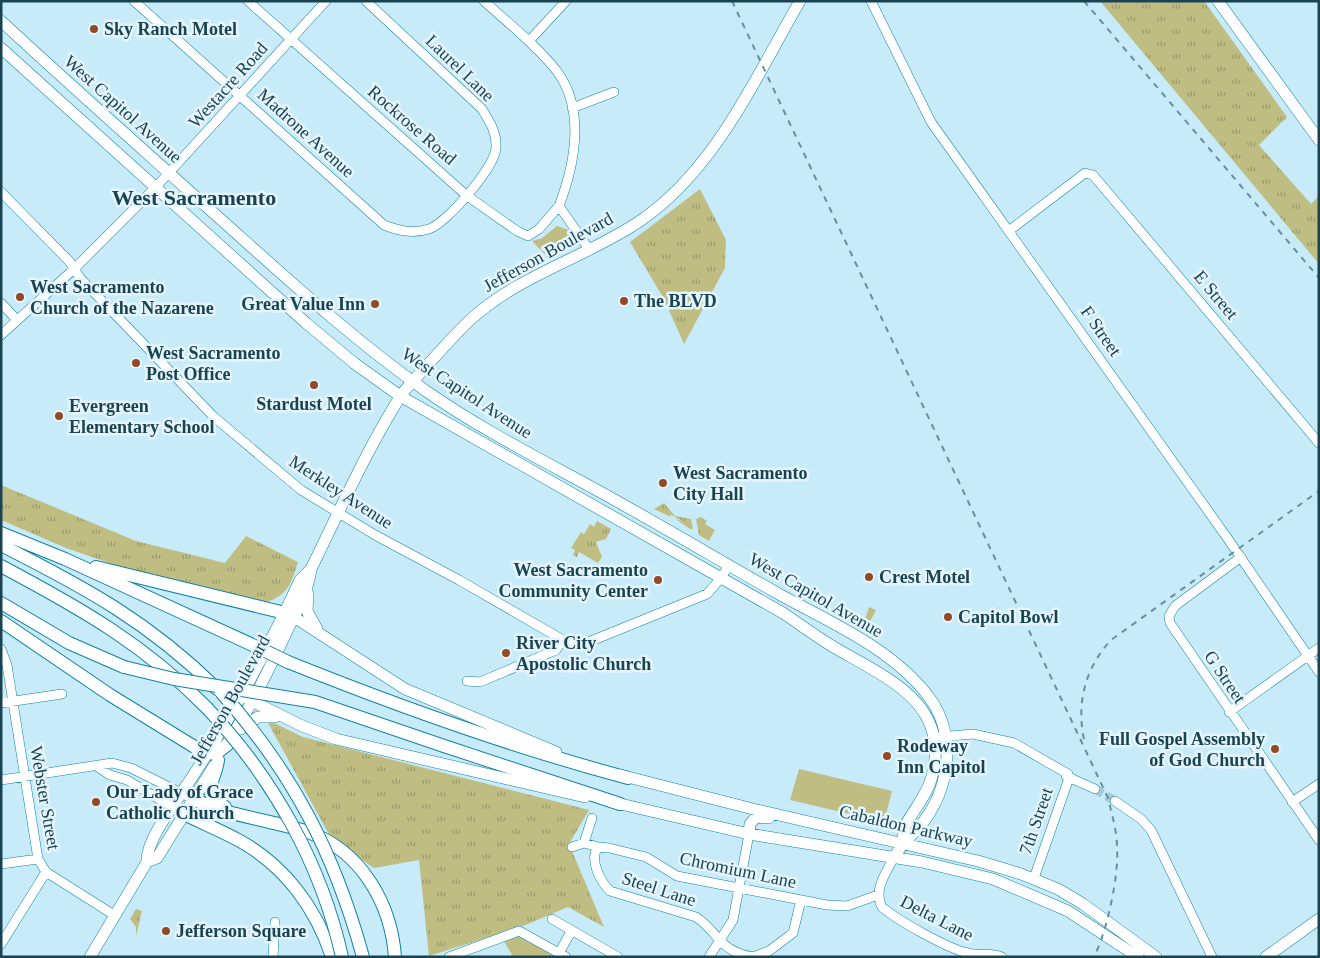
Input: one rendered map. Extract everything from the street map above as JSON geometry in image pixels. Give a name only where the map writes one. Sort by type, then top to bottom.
[{"type":"highway","points":[[1,533],[65,559],[288,662],[460,728],[558,759],[628,778]]},
{"type":"highway","points":[[1,545],[82,587],[135,619],[182,656],[221,692],[248,723],[277,762],[316,830],[348,905],[363,957]]},
{"type":"highway","points":[[65,559],[289,615]]},
{"type":"highway","points":[[1,566],[93,616],[120,634],[160,664],[207,708],[253,761],[291,822],[321,889],[342,957]]},
{"type":"highway","points":[[1,603],[68,643],[124,667],[174,680],[315,702],[620,804]]},
{"type":"highway","points":[[1,621],[110,695],[206,754],[218,752],[231,738]]},
{"type":"highway","points":[[218,760],[210,793],[218,802],[234,812]]},
{"type":"highway","points":[[193,800],[308,832],[343,851],[370,881],[388,919],[395,957]]},
{"type":"highway","points":[[184,814],[240,841],[277,868],[311,910],[332,957]]},
{"type":"main road","name":"Jefferson Boulevard","points":[[289,615],[300,580],[311,569],[400,396],[470,320],[486,307],[531,278],[638,222],[659,207],[687,180],[710,153],[730,122],[800,1]]},
{"type":"main road","points":[[1218,1],[1319,140]]},
{"type":"main road","name":"West Capitol Avenue","points":[[1,22],[290,282],[358,340],[413,381],[546,463],[608,496],[896,662],[930,698],[939,714],[947,736],[948,761],[943,783],[917,833],[902,843]]},
{"type":"main road","name":"West Capitol Avenue","points":[[1,48],[277,298],[334,347],[400,396],[784,613],[831,646],[896,684],[918,704],[930,723],[934,738]]},
{"type":"main road","points":[[277,298],[290,282]]},
{"type":"main road","points":[[514,460],[541,466],[546,463]]},
{"type":"main road","points":[[585,500],[603,502],[608,496]]},
{"type":"main road","name":"Jefferson Boulevard","points":[[90,957],[147,862],[156,858],[231,738],[247,700],[289,615],[309,585],[311,569]]},
{"type":"main road","points":[[309,585],[306,605],[309,617],[318,630],[331,642]]},
{"type":"main road","points":[[289,615],[331,642]]},
{"type":"main road","name":"Cabaldon Parkway","points":[[331,642],[405,689],[518,737],[628,778],[985,863],[1034,878],[1083,904],[1156,957]]},
{"type":"main road","name":"Jefferson Boulevard","points":[[147,862],[146,852],[172,806],[206,754],[247,700]]},
{"type":"main road","points":[[247,700],[300,725]]},
{"type":"main road","points":[[231,738],[253,718],[263,716],[300,725]]},
{"type":"main road","name":"Cabaldon Parkway","points":[[300,725],[367,747],[548,790],[620,804],[749,834],[894,857],[970,873],[1020,890],[1083,920],[1138,957]]},
{"type":"main road","points":[[894,857],[902,843],[904,828],[932,778],[934,738]]},
{"type":"main road","points":[[749,834],[750,824],[756,817],[763,816],[792,823],[805,821]]},
{"type":"main road","points":[[1266,957],[1319,919]]},
{"type":"street","name":"Madrone Avenue","points":[[134,1],[384,225],[406,232],[431,228],[446,217],[466,195]]},
{"type":"street","name":"Rockrose Road","points":[[248,1],[466,195],[517,231],[528,236],[539,229],[559,206]]},
{"type":"street","name":"Westacre Road","points":[[1,335],[74,269],[169,174],[326,1]]},
{"type":"street","name":"Laurel Lane","points":[[366,1],[482,109],[494,130],[497,149],[488,167],[466,195]]},
{"type":"street","points":[[484,1],[529,41],[557,72],[572,108],[575,134],[573,161],[559,206],[589,248]]},
{"type":"street","points":[[529,41],[566,1]]},
{"type":"street","name":"F Street","points":[[871,1],[931,122],[1010,230],[1319,672]]},
{"type":"street","points":[[572,108],[614,92]]},
{"type":"street","name":"E Street","points":[[1010,230],[1085,173],[1093,175],[1319,443]]},
{"type":"street","name":"Merkley Avenue","points":[[1,192],[69,261],[80,278],[214,417],[301,490],[564,640],[572,644],[586,643],[707,594],[721,578],[728,565]]},
{"type":"street","points":[[1,304],[17,320]]},
{"type":"street","name":"G Street","points":[[1240,557],[1175,606],[1169,616],[1174,630],[1319,840]]},
{"type":"street","points":[[467,681],[480,682],[556,650],[564,640]]},
{"type":"street","points":[[1229,712],[1319,648]]},
{"type":"street","name":"Webster Street","points":[[1,649],[7,665],[38,858],[46,872],[114,915]]},
{"type":"street","points":[[1,704],[62,694]]},
{"type":"street","points":[[934,738],[979,734],[1006,742],[1012,748],[1095,789]]},
{"type":"street","points":[[1,780],[98,767],[112,763],[124,765],[193,800]]},
{"type":"street","points":[[98,767],[110,775],[127,780],[184,814]]},
{"type":"street","name":"7th Street","points":[[1034,878],[1069,776]]},
{"type":"street","points":[[1292,802],[1319,784]]},
{"type":"street","points":[[1115,801],[1140,819],[1151,830],[1212,957]]},
{"type":"street","points":[[572,847],[584,843],[592,818]]},
{"type":"street","points":[[709,957],[733,920],[749,834]]},
{"type":"street","name":"Chromium Lane","points":[[584,843],[646,857],[678,876],[826,905],[847,906],[878,895]]},
{"type":"street","name":"Steel Lane","points":[[598,847],[593,857],[603,884],[610,891],[696,917],[704,922],[720,942],[741,955],[753,957],[769,950],[793,933],[801,900]]},
{"type":"street","name":"Delta Lane","points":[[894,857],[878,890],[882,907],[955,949],[969,954],[993,953],[1002,957]]},
{"type":"street","points":[[1,864],[38,858]]},
{"type":"street","points":[[1,944],[46,872]]},
{"type":"street","points":[[552,919],[618,957]]},
{"type":"street","points":[[273,957],[275,922]]},
{"type":"street","points":[[449,957],[519,931],[563,955],[572,930]]},
{"type":"green space","points":[[1100,1],[1204,1],[1287,117],[1259,145],[1311,204],[1319,196],[1319,264]]},
{"type":"green space","points":[[700,189],[726,240],[725,268],[684,344],[664,299],[630,242]]},
{"type":"green space","points":[[557,226],[569,230],[571,240],[545,254],[532,241],[542,238]]},
{"type":"green space","points":[[1,485],[136,541],[225,563],[246,536],[298,562],[291,582],[284,592],[280,596],[266,602],[121,567],[66,548],[1,520]]},
{"type":"green space","points":[[664,503],[675,516],[691,519],[693,529],[690,529],[676,519],[684,522],[670,514],[671,517],[654,509]]},
{"type":"green space","points":[[701,517],[707,521],[705,524],[715,530],[709,541],[699,535],[696,519]]},
{"type":"green space","points":[[597,521],[611,529],[606,539],[596,542],[602,557],[598,563],[579,552],[577,557],[573,555],[575,550],[571,548],[581,532],[584,534],[590,524],[594,527]]},
{"type":"green space","points":[[869,607],[876,610],[865,631],[862,629]]},
{"type":"green space","points":[[266,719],[303,737],[589,810],[569,844],[604,927],[568,907],[523,926],[429,956],[419,860],[374,868],[332,840]]},
{"type":"green space","points":[[799,769],[892,791],[884,822],[790,800]]},
{"type":"green space","points":[[136,909],[142,911],[136,936],[136,927],[130,919]]},
{"type":"green space","points":[[518,935],[558,957],[513,957],[504,941]]},
{"type":"tunnel","points":[[1095,789],[1115,801]]},
{"type":"railway","points":[[732,1],[1108,798],[1116,835],[1116,873],[1108,918],[1094,957]]},
{"type":"railway","points":[[1084,1],[1319,278]]},
{"type":"railway","points":[[1084,739],[1081,712],[1085,686],[1095,662],[1111,640],[1319,491]]},
{"type":"place","name":"Sky Ranch Motel","points":[[94,29]]},
{"type":"place","name":"West Sacramento Church of the Nazarene","points":[[20,297]]},
{"type":"place","name":"The BLVD","points":[[624,301]]},
{"type":"place","name":"Great Value Inn","points":[[375,304]]},
{"type":"place","name":"West Sacramento Post Office","points":[[136,363]]},
{"type":"place","name":"Stardust Motel","points":[[314,385]]},
{"type":"place","name":"Evergreen Elementary School","points":[[59,416]]},
{"type":"place","name":"West Sacramento City Hall","points":[[663,483]]},
{"type":"place","name":"Crest Motel","points":[[869,577]]},
{"type":"place","name":"West Sacramento Community Center","points":[[658,580]]},
{"type":"place","name":"Capitol Bowl","points":[[948,617]]},
{"type":"place","name":"River City Apostolic Church","points":[[506,653]]},
{"type":"place","name":"Full Gospel Assembly of God Church","points":[[1275,749]]},
{"type":"place","name":"Rodeway Inn Capitol","points":[[887,756]]},
{"type":"place","name":"Our Lady of Grace Catholic Church","points":[[96,802]]},
{"type":"place","name":"Jefferson Square","points":[[166,931]]},
{"type":"district","name":"West Sacramento","points":[[194,197]]}]
